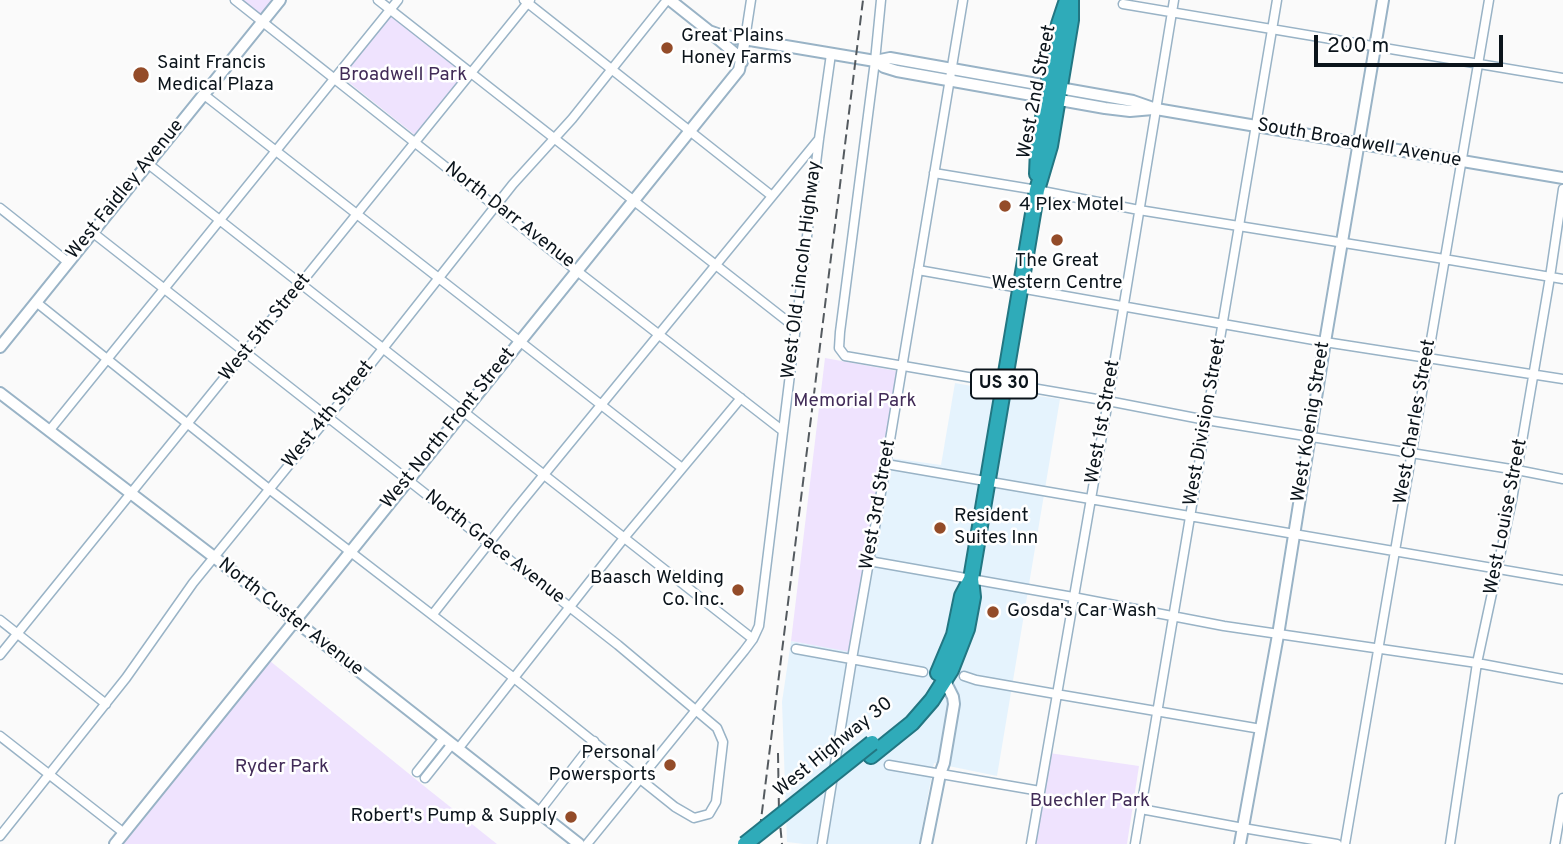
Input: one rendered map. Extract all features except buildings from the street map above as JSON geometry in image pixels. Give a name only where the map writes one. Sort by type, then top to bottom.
[{"type":"highway","name":"West 2nd Street","points":[[942,677],[962,596],[971,579],[1037,190],[1048,156],[1053,92],[1071,20],[1069,0]]},
{"type":"highway","name":"West Highway 30","points":[[745,844],[920,715],[936,695],[942,677]]},
{"type":"highway","name":"West Highway 30","points":[[760,844],[872,750]]},
{"type":"street","name":"North Darr Avenue","points":[[235,0],[783,431]]},
{"type":"street","name":"West Faidley Avenue","points":[[0,347],[279,0]]},
{"type":"street","points":[[379,0],[796,328]]},
{"type":"street","points":[[49,431],[398,0]]},
{"type":"street","points":[[668,0],[709,31],[742,62]]},
{"type":"street","name":"West 4th Street","points":[[0,836],[106,704],[214,557],[513,184],[668,0]]},
{"type":"street","name":"West North Front Street","points":[[115,844],[739,69],[751,0]]},
{"type":"street","points":[[881,0],[839,332],[839,348],[845,356],[1206,420],[1563,479]]},
{"type":"street","name":"West 3rd Street","points":[[822,844],[963,0]]},
{"type":"street","name":"West 1st Street","points":[[1031,844],[1174,0]]},
{"type":"street","name":"West Division Street","points":[[1135,844],[1278,0]]},
{"type":"street","name":"West Koenig Street","points":[[1240,844],[1278,635],[1309,436],[1384,0]]},
{"type":"street","name":"West Charles Street","points":[[1345,844],[1489,0]]},
{"type":"street","points":[[527,1],[772,196]]},
{"type":"street","name":"West 5th Street","points":[[0,655],[301,285],[527,1]]},
{"type":"street","points":[[1123,4],[1563,78]]},
{"type":"street","name":"South Broadwell Avenue","points":[[709,31],[875,61],[890,58],[951,75],[1053,92],[1130,111],[1156,109],[1563,178]]},
{"type":"street","name":"West Old Lincoln Highway","points":[[587,844],[753,639],[761,619],[831,54]]},
{"type":"street","points":[[203,94],[682,468]]},
{"type":"street","points":[[433,614],[543,475],[819,139]]},
{"type":"street","points":[[147,163],[753,639]]},
{"type":"street","points":[[934,173],[1239,227],[1563,279]]},
{"type":"street","name":"West Louise Street","points":[[1450,844],[1477,663],[1517,470],[1563,190]]},
{"type":"street","points":[[0,208],[68,262]]},
{"type":"street","name":"North Grace Avenue","points":[[92,232],[570,607],[718,728],[723,742],[716,802],[709,814],[694,818],[675,807],[640,778]]},
{"type":"street","points":[[918,270],[1223,324],[1563,379]]},
{"type":"street","points":[[36,302],[269,489],[433,614],[640,778]]},
{"type":"street","name":"North Custer Avenue","points":[[0,393],[214,557],[579,844]]},
{"type":"street","points":[[417,772],[451,743],[514,678],[624,538],[741,398]]},
{"type":"street","points":[[886,464],[1563,580]]},
{"type":"street","points":[[869,561],[1278,635],[1477,663],[1563,679]]},
{"type":"street","points":[[0,620],[106,704]]},
{"type":"street","points":[[796,649],[923,672]]},
{"type":"street","points":[[964,676],[1261,729]]},
{"type":"street","points":[[926,844],[954,700],[942,677]]},
{"type":"street","points":[[0,736],[124,833]]},
{"type":"street","points":[[539,812],[594,741]]},
{"type":"street","points":[[425,778],[451,743]]},
{"type":"street","points":[[889,765],[1040,791]]},
{"type":"street","points":[[1555,844],[1563,798]]},
{"type":"street","points":[[1141,809],[1338,844]]},
{"type":"shaded area","points":[[955,383],[1060,399],[997,776],[934,763],[919,844],[787,842],[782,702],[791,641],[851,651],[883,457],[941,465]]},
{"type":"green space","points":[[240,0],[277,0],[263,18]]},
{"type":"green space","name":"Broadwell Park","points":[[391,16],[464,74],[415,135],[342,77]]},
{"type":"green space","name":"Memorial Park","points":[[825,358],[897,371],[851,652],[791,641]]},
{"type":"green space","name":"Ryder Park","points":[[270,661],[429,790],[497,844],[124,844]]},
{"type":"green space","name":"Buechler Park","points":[[1049,753],[1139,766],[1127,844],[1035,844]]},
{"type":"railway","points":[[758,844],[863,0]]},
{"type":"railway","points":[[778,753],[782,844]]},
{"type":"place","name":"Great Plains Honey Farms","points":[[667,48]]},
{"type":"place","name":"Saint Francis Medical Plaza","points":[[141,75]]},
{"type":"place","name":"4 Plex Motel","points":[[1005,206]]},
{"type":"place","name":"The Great Western Centre","points":[[1057,240]]},
{"type":"place","name":"Resident Suites Inn","points":[[940,528]]},
{"type":"place","name":"Baasch Welding Co. Inc.","points":[[738,590]]},
{"type":"place","name":"Gosda's Car Wash","points":[[993,612]]},
{"type":"place","name":"Personal Powersports","points":[[670,765]]},
{"type":"place","name":"Robert's Pump & Supply","points":[[571,817]]}]
